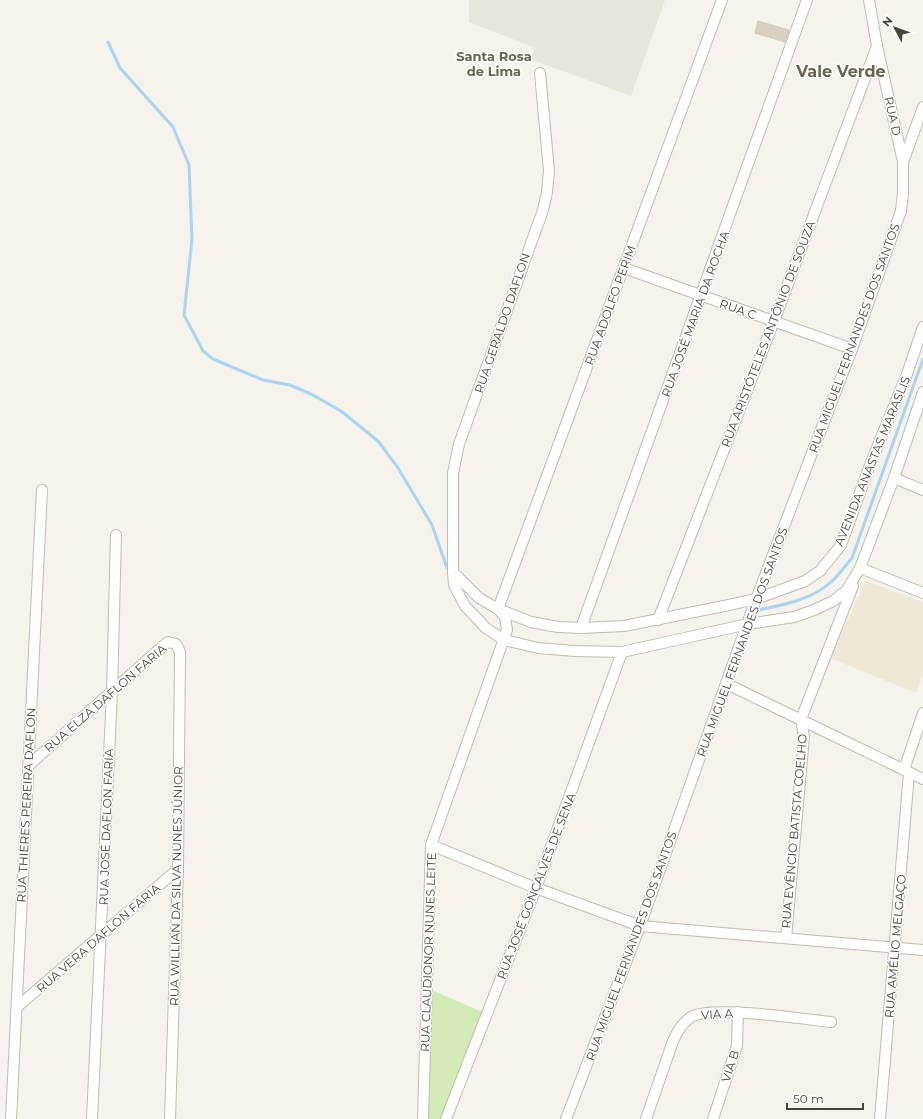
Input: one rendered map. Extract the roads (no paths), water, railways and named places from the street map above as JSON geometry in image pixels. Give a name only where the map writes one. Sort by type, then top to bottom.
[{"type":"street","name":"RUA ADOLFO PERIM","points":[[498,609],[722,0]]},
{"type":"street","name":"RUA JOSÉ MARIA DA ROCHA","points":[[581,628],[807,0]]},
{"type":"street","name":"RUA D","points":[[869,0],[877,46],[903,162]]},
{"type":"street","name":"RUA ARISTÓTELES ANTÔNIO DE SOUZA","points":[[658,620],[774,321],[877,46]]},
{"type":"street","name":"RUA GERALDO DAFLON","points":[[504,640],[486,628],[465,606],[454,585],[453,473],[459,444],[543,210],[547,192],[549,171],[540,73]]},
{"type":"street","points":[[903,162],[923,107]]},
{"type":"street","name":"RUA MIGUEL FERNANDES DOS SANTOS","points":[[566,1119],[640,926],[756,599],[852,349],[901,211],[903,193],[903,162]]},
{"type":"street","name":"RUA C","points":[[624,268],[852,349]]},
{"type":"street","name":"AVENIDA ANASTAS MARASLIS","points":[[453,572],[479,598],[498,609],[531,622],[581,628],[624,626],[658,620],[756,599],[805,581],[820,571],[841,545],[870,465],[907,374],[923,327]]},
{"type":"street","name":"AVENIDA ANASTAS MARASLIS","points":[[504,640],[538,648],[575,651],[622,652],[748,624],[794,617],[833,601],[846,591],[860,568],[894,478],[923,392]]},
{"type":"street","points":[[894,478],[923,490]]},
{"type":"street","name":"RUA THIERES PEREIRA DAFLON","points":[[11,1119],[42,490]]},
{"type":"street","name":"RUA JOSÉ DAFLON FARIA","points":[[92,1119],[112,692],[116,534]]},
{"type":"street","points":[[860,568],[923,593]]},
{"type":"street","name":"RUA EVÊNCIO BATISTA COELHO","points":[[786,938],[804,737],[801,720],[860,568]]},
{"type":"street","name":"RUA CLAUDIONOR NUNES LEITE","points":[[423,1119],[431,845],[507,630],[505,617],[498,609]]},
{"type":"street","name":"RUA ELZA DAFLON FARIA","points":[[28,766],[164,645],[168,642],[173,642],[179,648],[180,652]]},
{"type":"street","name":"RUA WILLIAN DA SILVA NUNES JÚNIOR","points":[[170,1119],[178,869],[180,652]]},
{"type":"street","name":"RUA JOSÉ GONÇALVES DE SENA","points":[[446,1119],[536,888],[622,652]]},
{"type":"street","points":[[727,684],[923,779]]},
{"type":"street","name":"RUA AMÉLIO MELGAÇO","points":[[880,1119],[895,947],[906,771],[923,713]]},
{"type":"street","points":[[431,845],[536,888],[640,926],[923,950]]},
{"type":"street","name":"RUA VERA DAFLON FARIA","points":[[17,1007],[178,869]]},
{"type":"street","name":"VIA A","points":[[646,1119],[673,1041],[679,1029],[691,1017],[698,1014],[738,1012],[831,1022]]},
{"type":"street","name":"VIA B","points":[[713,1119],[737,1046],[738,1012]]},
{"type":"waterway","points":[[108,42],[120,68],[173,127],[189,165],[192,239],[184,315],[203,351],[213,359],[263,380],[290,385],[311,394],[341,411],[378,441],[398,468],[432,525],[447,568]]},
{"type":"waterway","points":[[754,611],[785,604],[814,594],[834,579],[852,558],[923,359]]},
{"type":"district","name":"Santa Rosa de Lima","points":[[494,64]]},
{"type":"district","name":"Vale Verde","points":[[841,71]]}]
